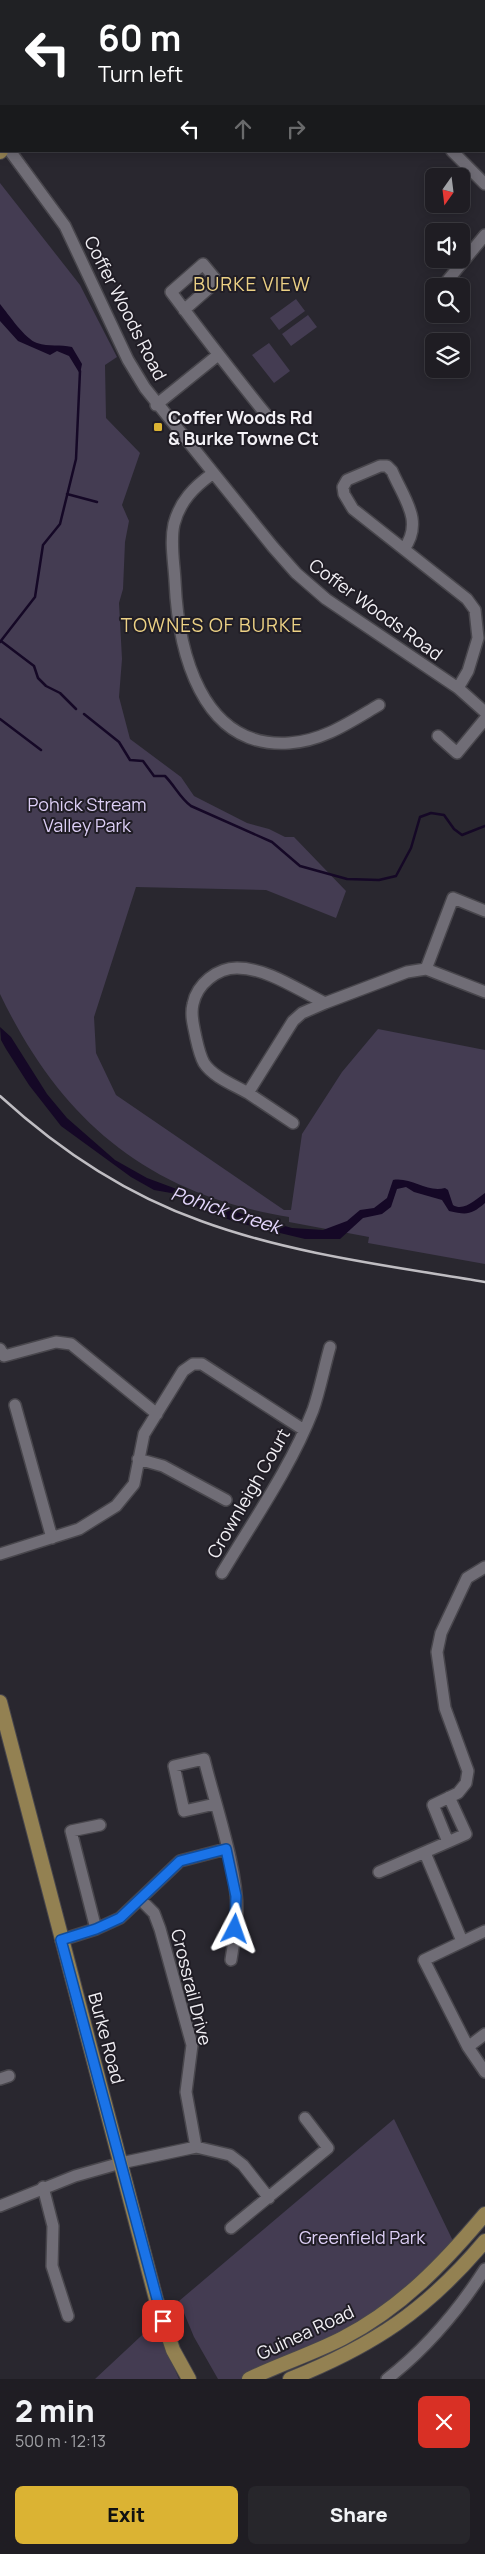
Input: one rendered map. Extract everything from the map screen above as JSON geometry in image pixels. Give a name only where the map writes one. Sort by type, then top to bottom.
[{"type":"main road","name":"Burke Road","points":[[0,1702],[61,1940],[167,2333],[189,2379]]},
{"type":"main road","name":"Guinea Road","points":[[249,2379],[322,2348],[377,2318],[426,2280],[485,2214]]},
{"type":"main road","name":"Guinea Road","points":[[290,2379],[350,2353],[386,2332],[438,2292],[485,2241]]},
{"type":"street","name":"Coffer Woods Road","points":[[11,152],[65,226],[128,360],[156,405],[272,548],[311,586],[458,688],[485,712]]},
{"type":"street","points":[[453,152],[485,184]]},
{"type":"street","points":[[450,278],[485,235]]},
{"type":"street","points":[[184,310],[268,417]]},
{"type":"street","points":[[156,405],[218,355]]},
{"type":"street","points":[[404,549],[412,538],[414,519],[392,471],[387,466],[380,466],[347,480],[343,487],[344,494],[353,509],[467,599],[475,610],[478,638],[468,671],[458,688]]},
{"type":"street","points":[[212,474],[187,496],[174,524],[172,541],[176,608],[186,655],[196,684],[204,698],[223,720],[248,737],[287,743],[303,741],[334,732],[379,705]]},
{"type":"street","points":[[438,736],[457,753],[485,719]]},
{"type":"street","points":[[426,969],[453,898],[485,910]]},
{"type":"street","points":[[293,1123],[248,1093],[210,1071],[204,1063],[192,1018],[193,1004],[198,990],[207,980],[222,970],[236,968],[264,973],[325,1003]]},
{"type":"street","points":[[248,1093],[293,1020],[302,1013],[325,1003],[407,972],[426,969],[485,992]]},
{"type":"street","points":[[0,1349],[4,1356],[56,1342],[70,1344],[157,1414]]},
{"type":"street","name":"Crownleigh Court","points":[[222,1573],[271,1491],[304,1430],[313,1408],[330,1347]]},
{"type":"street","name":"Crownleigh Court","points":[[0,1554],[78,1529],[116,1506],[134,1484],[144,1434],[183,1371],[193,1364],[202,1364],[304,1430]]},
{"type":"street","points":[[15,1405],[52,1538]]},
{"type":"street","points":[[138,1459],[163,1466],[226,1500]]},
{"type":"street","points":[[448,1842],[433,1805],[458,1793],[466,1783],[468,1771],[445,1708],[436,1652],[441,1633],[467,1578],[485,1567]]},
{"type":"street","points":[[214,1804],[184,1811],[174,1766],[204,1759],[233,1874],[237,1914],[231,1960]]},
{"type":"street","points":[[379,1872],[466,1834],[449,1797]]},
{"type":"street","points":[[96,1929],[71,1831],[100,1825]]},
{"type":"street","points":[[61,1940],[96,1929],[120,1918],[180,1861],[226,1849]]},
{"type":"street","points":[[425,1853],[462,1941]]},
{"type":"street","name":"Crossrail Drive","points":[[141,1900],[154,1913],[160,1929],[192,2045],[186,2092],[196,2147]]},
{"type":"street","points":[[485,1931],[424,1960],[468,2047],[485,2072]]},
{"type":"street","points":[[468,2047],[485,2034]]},
{"type":"street","points":[[231,2228],[328,2148],[305,2118]]},
{"type":"street","points":[[0,2206],[43,2187],[121,2163],[196,2147],[230,2156],[236,2160],[243,2165],[269,2198]]},
{"type":"street","points":[[43,2187],[53,2226],[52,2266],[68,2316]]},
{"type":"street","points":[[387,2379],[432,2338],[453,2315],[485,2268]]},
{"type":"green space","name":"Pohick Stream Valley Park","points":[[0,183],[80,285],[117,357],[105,365],[106,418],[140,453],[122,505],[129,521],[125,542],[123,589],[119,603],[122,659],[119,697],[130,739],[181,777],[194,796],[247,823],[269,829],[285,837],[294,837],[346,891],[336,918],[266,890],[136,887],[94,1017],[96,1053],[116,1095],[284,1210],[291,1210],[302,1134],[342,1072],[378,1029],[485,1050],[485,1264],[368,1243],[369,1237],[289,1222],[289,1217],[239,1206],[193,1190],[152,1170],[115,1144],[81,1114],[51,1079],[24,1039],[0,994]]},
{"type":"green space","points":[[296,299],[305,311],[279,330],[270,318]]},
{"type":"green space","points":[[308,315],[317,327],[291,346],[282,334]]},
{"type":"green space","points":[[269,343],[290,371],[274,383],[252,355]]},
{"type":"green space","name":"Greenfield Park","points":[[394,2119],[453,2241],[433,2265],[372,2317],[249,2379],[218,2379],[194,2337],[179,2301]]},
{"type":"green space","points":[[155,2323],[179,2379],[95,2379]]},
{"type":"water","points":[[0,304],[17,326],[32,341],[41,344],[72,347],[82,364],[80,374],[69,356],[57,351],[50,355],[18,341],[0,321]]},
{"type":"water","points":[[0,1027],[11,1037],[47,1094],[67,1118],[115,1160],[147,1178],[245,1215],[292,1228],[323,1230],[347,1221],[360,1210],[374,1208],[387,1198],[393,1180],[407,1181],[438,1189],[445,1188],[448,1190],[453,1205],[457,1207],[470,1204],[485,1193],[485,1203],[472,1212],[460,1213],[449,1211],[442,1200],[414,1192],[406,1187],[397,1189],[391,1207],[382,1214],[363,1218],[340,1239],[305,1239],[239,1223],[210,1213],[171,1193],[154,1190],[131,1177],[61,1126],[29,1085],[6,1049],[1,1040]]},
{"type":"waterway","name":"Pohick Creek","points":[[0,642],[35,597],[43,545],[60,524],[76,459],[80,371]]},
{"type":"waterway","points":[[67,494],[97,502]]},
{"type":"waterway","points":[[1,641],[34,666],[38,678],[46,686],[60,693],[76,709]]},
{"type":"waterway","points":[[84,714],[119,742],[130,760],[143,761],[154,776],[165,776],[191,806],[272,842],[300,866],[347,879],[379,880],[396,876],[411,848],[420,817],[431,813],[444,815],[454,829],[462,835],[485,826]]},
{"type":"waterway","points":[[0,719],[41,750]]},
{"type":"railway","points":[[0,1096],[46,1135],[94,1169],[146,1198],[201,1221],[305,1251],[485,1282]]},
{"type":"place","name":"Coffer Woods Rd & Burke Towne Ct","points":[[158,427]]},
{"type":"district","name":"BURKE VIEW","points":[[252,284]]},
{"type":"district","name":"TOWNES OF BURKE","points":[[212,625]]},
{"type":"route","points":[[163,2321],[61,1940],[96,1929],[120,1918],[180,1861],[226,1849],[233,1874],[236,1896],[237,1914],[235,1929]]}]
